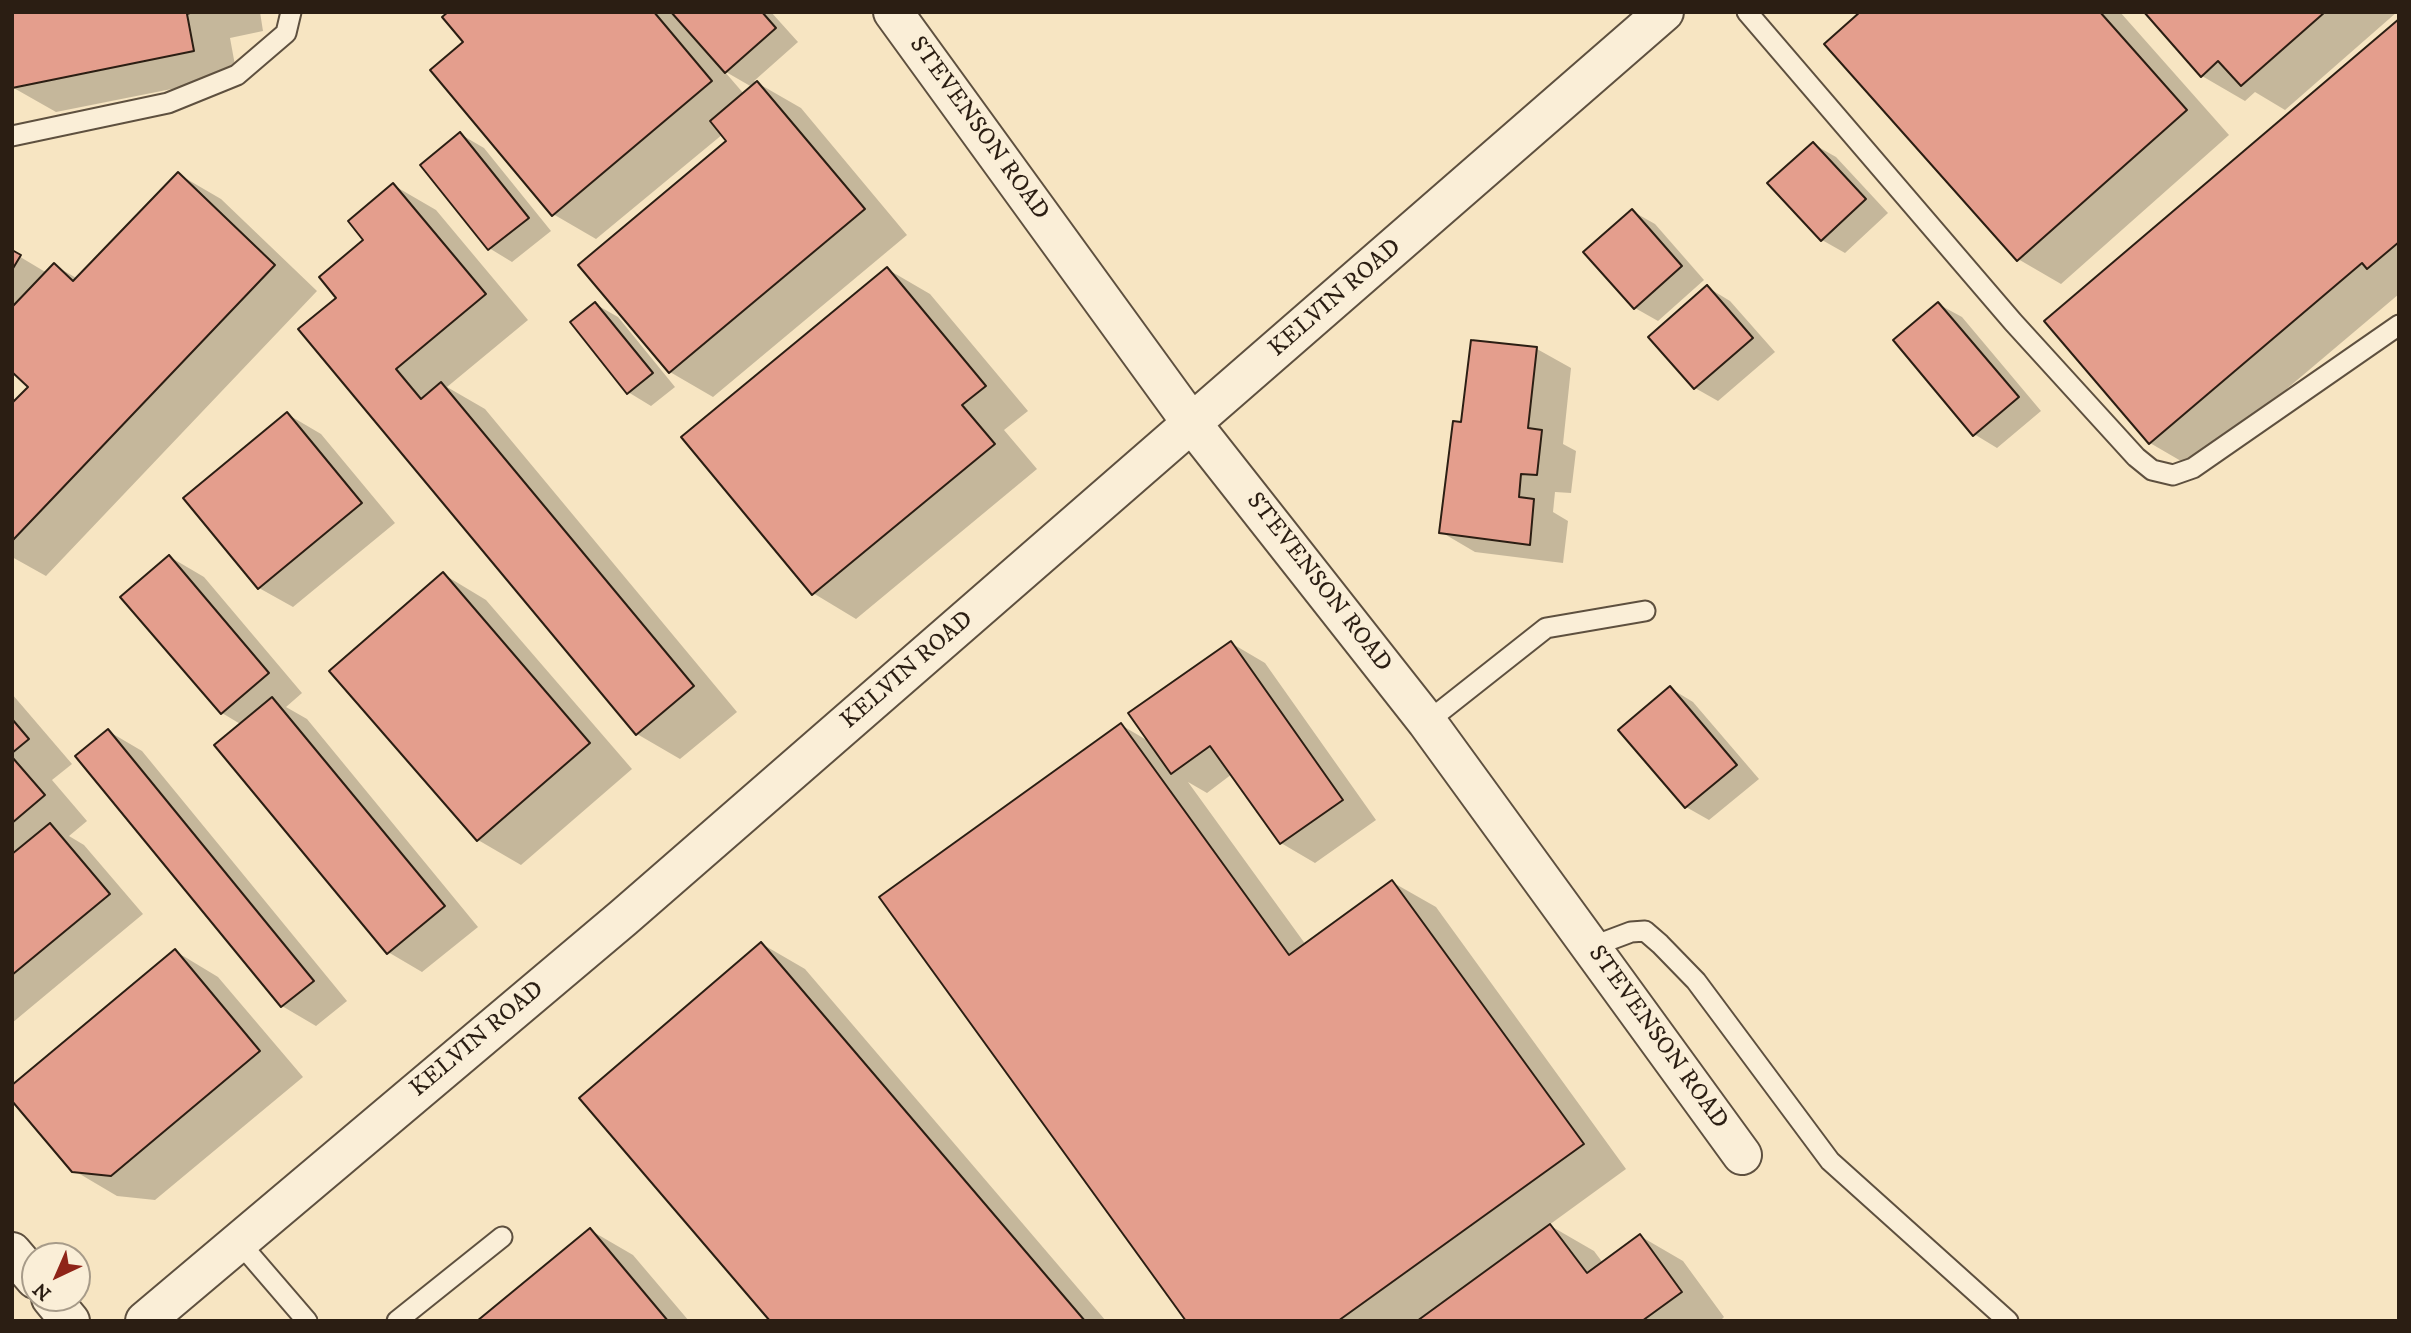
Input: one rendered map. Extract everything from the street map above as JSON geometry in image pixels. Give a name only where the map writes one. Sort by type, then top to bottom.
[{"type":"street","name":"STEVENSON ROAD","points":[[893,12],[1193,425],[1427,722],[1742,1155]]},
{"type":"street","name":"KELVIN ROAD","points":[[145,1321],[623,918],[1193,425],[1664,12]]},
{"type":"lane","points":[[12,136],[168,103],[237,75],[286,33],[291,12]]},
{"type":"lane","points":[[1747,12],[2013,322],[2136,457],[2152,470],[2173,475],[2200,463],[2399,325]]},
{"type":"lane","points":[[1427,722],[1546,628],[1645,611]]},
{"type":"lane","points":[[1591,947],[1631,932],[1645,931],[1660,944],[1696,981],[1830,1161],[2008,1321]]},
{"type":"lane","points":[[397,1321],[502,1237]]},
{"type":"lane","points":[[239,1242],[307,1321]]},
{"type":"building","points":[[12,12],[193,12],[187,14],[194,51],[12,88]]},
{"type":"building","points":[[448,12],[654,12],[712,81],[552,216],[430,70],[463,42],[442,17]]},
{"type":"building","points":[[671,12],[762,12],[776,28],[725,73]]},
{"type":"building","points":[[1860,12],[2100,12],[2187,110],[2017,261],[1824,44]]},
{"type":"building","points":[[2144,12],[2325,12],[2241,86],[2218,61],[2201,77]]},
{"type":"building","points":[[2399,19],[2399,242],[2367,269],[2362,263],[2149,444],[2044,321]]},
{"type":"building","points":[[757,81],[865,209],[669,373],[578,265],[726,141],[710,121]]},
{"type":"building","points":[[460,132],[529,218],[488,250],[420,165]]},
{"type":"building","points":[[1813,142],[1866,199],[1821,241],[1767,183]]},
{"type":"building","points":[[178,172],[275,265],[12,541],[12,403],[28,387],[12,372],[12,307],[54,263],[73,281]]},
{"type":"building","points":[[393,183],[486,294],[396,369],[421,399],[441,382],[694,686],[636,735],[298,329],[336,298],[319,277],[363,240],[348,221]]},
{"type":"building","points":[[1632,209],[1682,266],[1634,309],[1583,252]]},
{"type":"building","points":[[12,250],[21,255],[12,270]]},
{"type":"building","points":[[887,267],[986,386],[962,405],[995,444],[812,595],[681,437]]},
{"type":"building","points":[[1707,285],[1753,338],[1694,389],[1648,337]]},
{"type":"building","points":[[595,302],[653,373],[627,394],[570,322]]},
{"type":"building","points":[[1938,302],[2019,397],[1973,436],[1893,340]]},
{"type":"building","points":[[1471,340],[1537,347],[1528,428],[1542,430],[1537,475],[1521,474],[1519,497],[1534,499],[1530,545],[1439,533],[1453,421],[1461,422]]},
{"type":"building","points":[[287,412],[362,503],[258,589],[183,498]]},
{"type":"building","points":[[169,555],[269,673],[221,714],[120,597]]},
{"type":"building","points":[[443,572],[590,743],[477,841],[329,671]]},
{"type":"building","points":[[1231,641],[1343,800],[1280,844],[1210,746],[1171,774],[1128,713]]},
{"type":"building","points":[[1670,686],[1737,765],[1685,808],[1618,730]]},
{"type":"building","points":[[272,697],[445,906],[387,954],[214,745]]},
{"type":"building","points":[[12,719],[29,739],[12,753]]},
{"type":"building","points":[[1121,723],[1289,955],[1392,880],[1584,1144],[1338,1321],[1186,1321],[879,897]]},
{"type":"building","points":[[108,729],[314,981],[281,1007],[75,756]]},
{"type":"building","points":[[12,757],[45,795],[12,823]]},
{"type":"building","points":[[50,823],[110,894],[12,975],[12,854]]},
{"type":"building","points":[[761,942],[1085,1321],[770,1321],[579,1098]]},
{"type":"building","points":[[175,949],[260,1051],[111,1176],[72,1172],[12,1101],[12,1085]]},
{"type":"building","points":[[1550,1224],[1587,1273],[1640,1234],[1682,1292],[1642,1321],[1417,1321]]},
{"type":"building","points":[[590,1228],[668,1321],[477,1321]]}]
